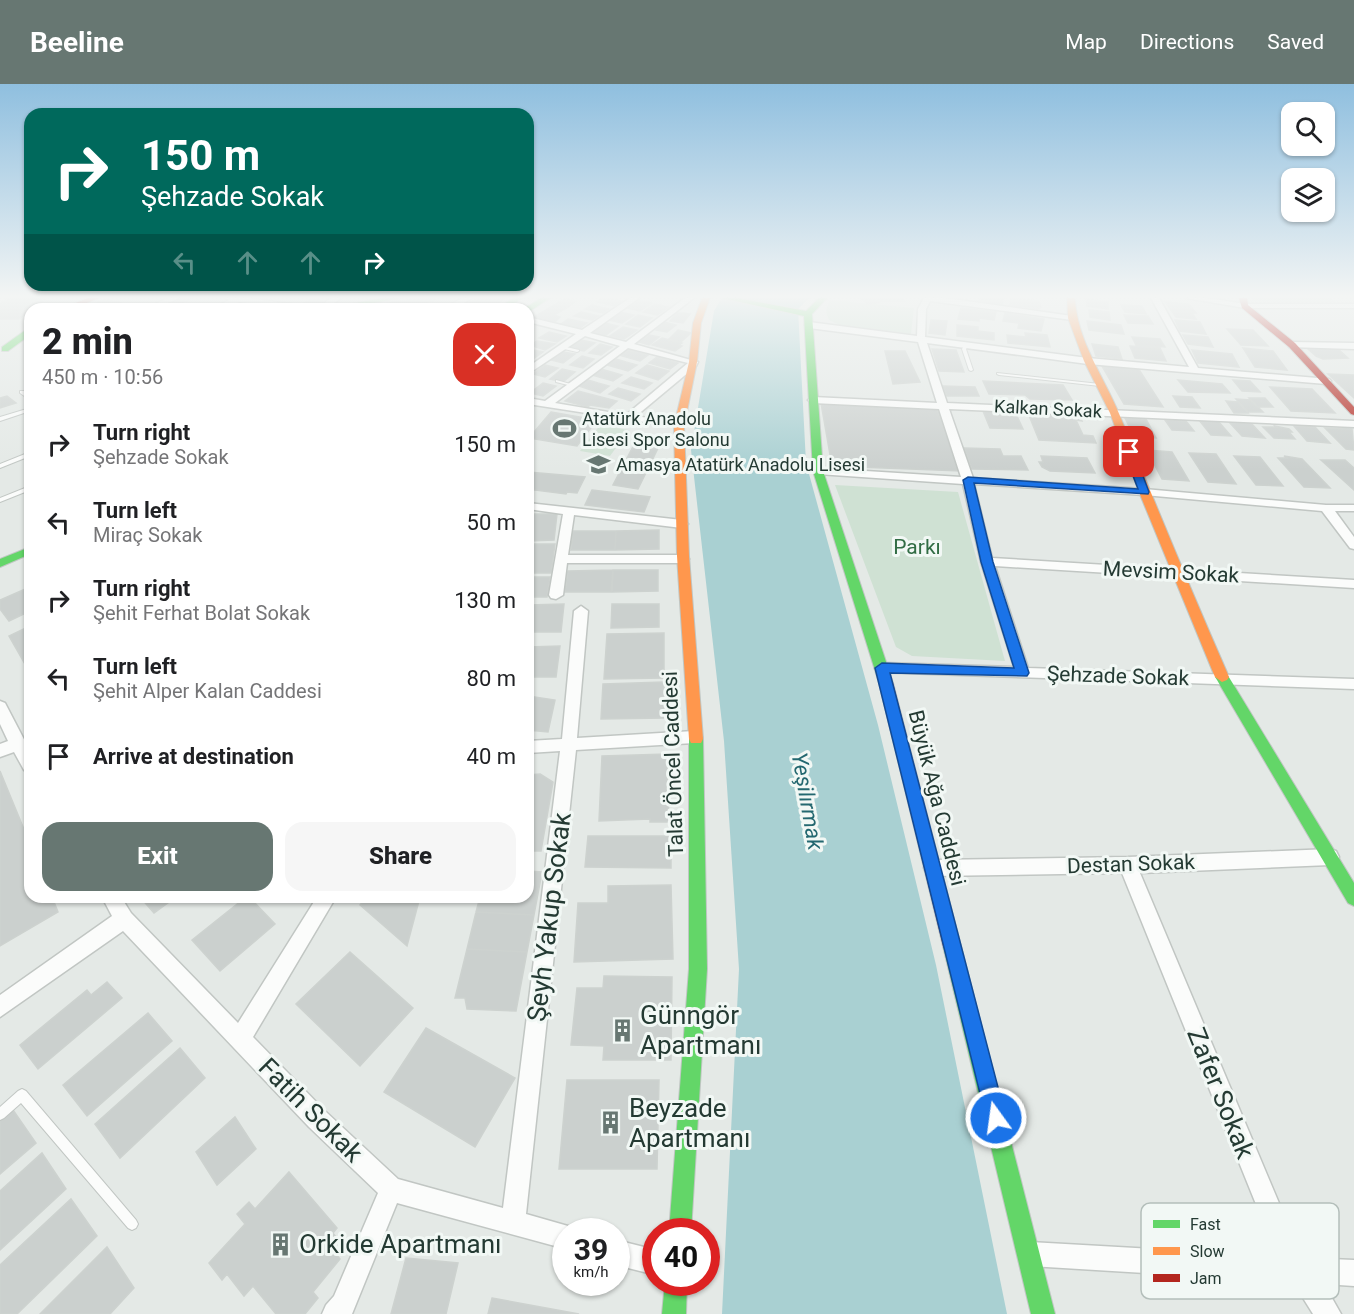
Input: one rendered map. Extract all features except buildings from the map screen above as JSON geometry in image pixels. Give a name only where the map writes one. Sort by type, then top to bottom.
[{"type":"street","points":[[534,367],[550,355]]},
{"type":"street","points":[[546,405],[613,355]]},
{"type":"street","points":[[665,355],[693,363]]},
{"type":"street","name":"Talat Öncel Caddesi","points":[[681,1218],[698,969],[697,753],[694,737],[683,559],[680,426],[694,355]]},
{"type":"street","name":"Büyük Ağa Caddesi","points":[[809,355],[818,471],[882,668],[1030,1254],[1043,1314]]},
{"type":"street","points":[[926,355],[968,480],[987,562],[1023,673]]},
{"type":"street","points":[[1046,355],[1326,381]]},
{"type":"street","points":[[1086,355],[1114,412],[1144,492],[1223,679],[1354,897]]},
{"type":"street","points":[[1187,355],[1195,370]]},
{"type":"street","points":[[1302,355],[1354,412]]},
{"type":"street","points":[[628,418],[693,363]]},
{"type":"street","name":"Kalkan Sokak","points":[[813,400],[1354,424]]},
{"type":"street","points":[[534,402],[680,426]]},
{"type":"street","points":[[818,471],[1144,492],[1326,508],[1354,508]]},
{"type":"street","points":[[534,507],[682,524]]},
{"type":"street","points":[[1326,508],[1354,545]]},
{"type":"street","points":[[555,596],[569,512]]},
{"type":"street","points":[[0,563],[24,553]]},
{"type":"street","points":[[561,559],[683,559]]},
{"type":"street","name":"Mevsim Sokak","points":[[987,562],[1354,584]]},
{"type":"street","name":"Şeyh Yakup Sokak","points":[[513,1223],[569,743],[581,611]]},
{"type":"street","name":"Şehzade Sokak","points":[[882,668],[1354,684]]},
{"type":"street","points":[[0,707],[24,755]]},
{"type":"street","points":[[534,746],[694,737]]},
{"type":"street","points":[[0,751],[17,744]]},
{"type":"street","name":"Destan Sokak","points":[[933,868],[1128,865],[1330,857]]},
{"type":"street","name":"Zafer Sokak","points":[[1128,865],[1266,1203]]},
{"type":"street","name":"Fatih Sokak","points":[[115,903],[124,919],[317,1119],[391,1189],[552,1234]]},
{"type":"street","points":[[240,1039],[323,903]]},
{"type":"street","points":[[0,1007],[124,919]]},
{"type":"street","points":[[335,1314],[343,1305],[391,1189]]},
{"type":"street","points":[[1030,1254],[1141,1261]]},
{"type":"street","points":[[1339,1272],[1354,1273]]},
{"type":"street","points":[[674,1314],[675,1296]]},
{"type":"street","name":"Zafer Sokak","points":[[1319,1299],[1328,1314]]},
{"type":"lane","points":[[966,355],[971,370]]},
{"type":"lane","points":[[999,374],[1100,385]]},
{"type":"lane","points":[[558,381],[572,385]]},
{"type":"lane","points":[[0,419],[24,411]]},
{"type":"lane","points":[[0,466],[24,456]]},
{"type":"lane","points":[[0,500],[24,490]]},
{"type":"lane","points":[[0,1114],[22,1095],[132,1224]]},
{"type":"green space","points":[[600,425],[629,430],[610,456],[580,451]]},
{"type":"green space","name":"Parkı","points":[[835,485],[958,492],[1005,661],[912,656],[896,647]]},
{"type":"water","name":"Yeşilırmak","points":[[707,355],[800,355],[806,463],[878,725],[936,965],[1007,1314],[722,1314],[739,969],[724,741],[691,450]]},
{"type":"traffic: fast","points":[[811,355],[818,471],[886,683]]},
{"type":"traffic: fast","points":[[0,563],[24,553]]},
{"type":"traffic: fast","points":[[1222,677],[1354,898]]},
{"type":"traffic: fast","points":[[681,1218],[698,969],[696,739]]},
{"type":"traffic: fast","points":[[952,946],[1043,1314]]},
{"type":"traffic: fast","points":[[674,1314],[675,1296]]},
{"type":"traffic: slow","points":[[694,355],[679,426],[683,556],[696,739]]},
{"type":"traffic: slow","points":[[1086,355],[1114,413],[1144,492],[1222,677]]},
{"type":"traffic: jam","points":[[1302,355],[1354,412]]},
{"type":"traffic: jam","points":[[886,683],[952,946]]},
{"type":"place","name":"Atatürk Anadolu Lisesi Spor Salonu","points":[[564,429]]},
{"type":"place","name":"Amasya Atatürk Anadolu Lisesi","points":[[598,465]]},
{"type":"place","name":"Günngör Apartmanı","points":[[622,1030]]},
{"type":"place","name":"Beyzade Apartmanı","points":[[611,1123]]},
{"type":"place","name":"Orkide Apartmanı","points":[[281,1244]]},
{"type":"route","points":[[996,1118],[882,668],[1023,673],[987,562],[968,480],[1144,492],[1129,452]]}]
